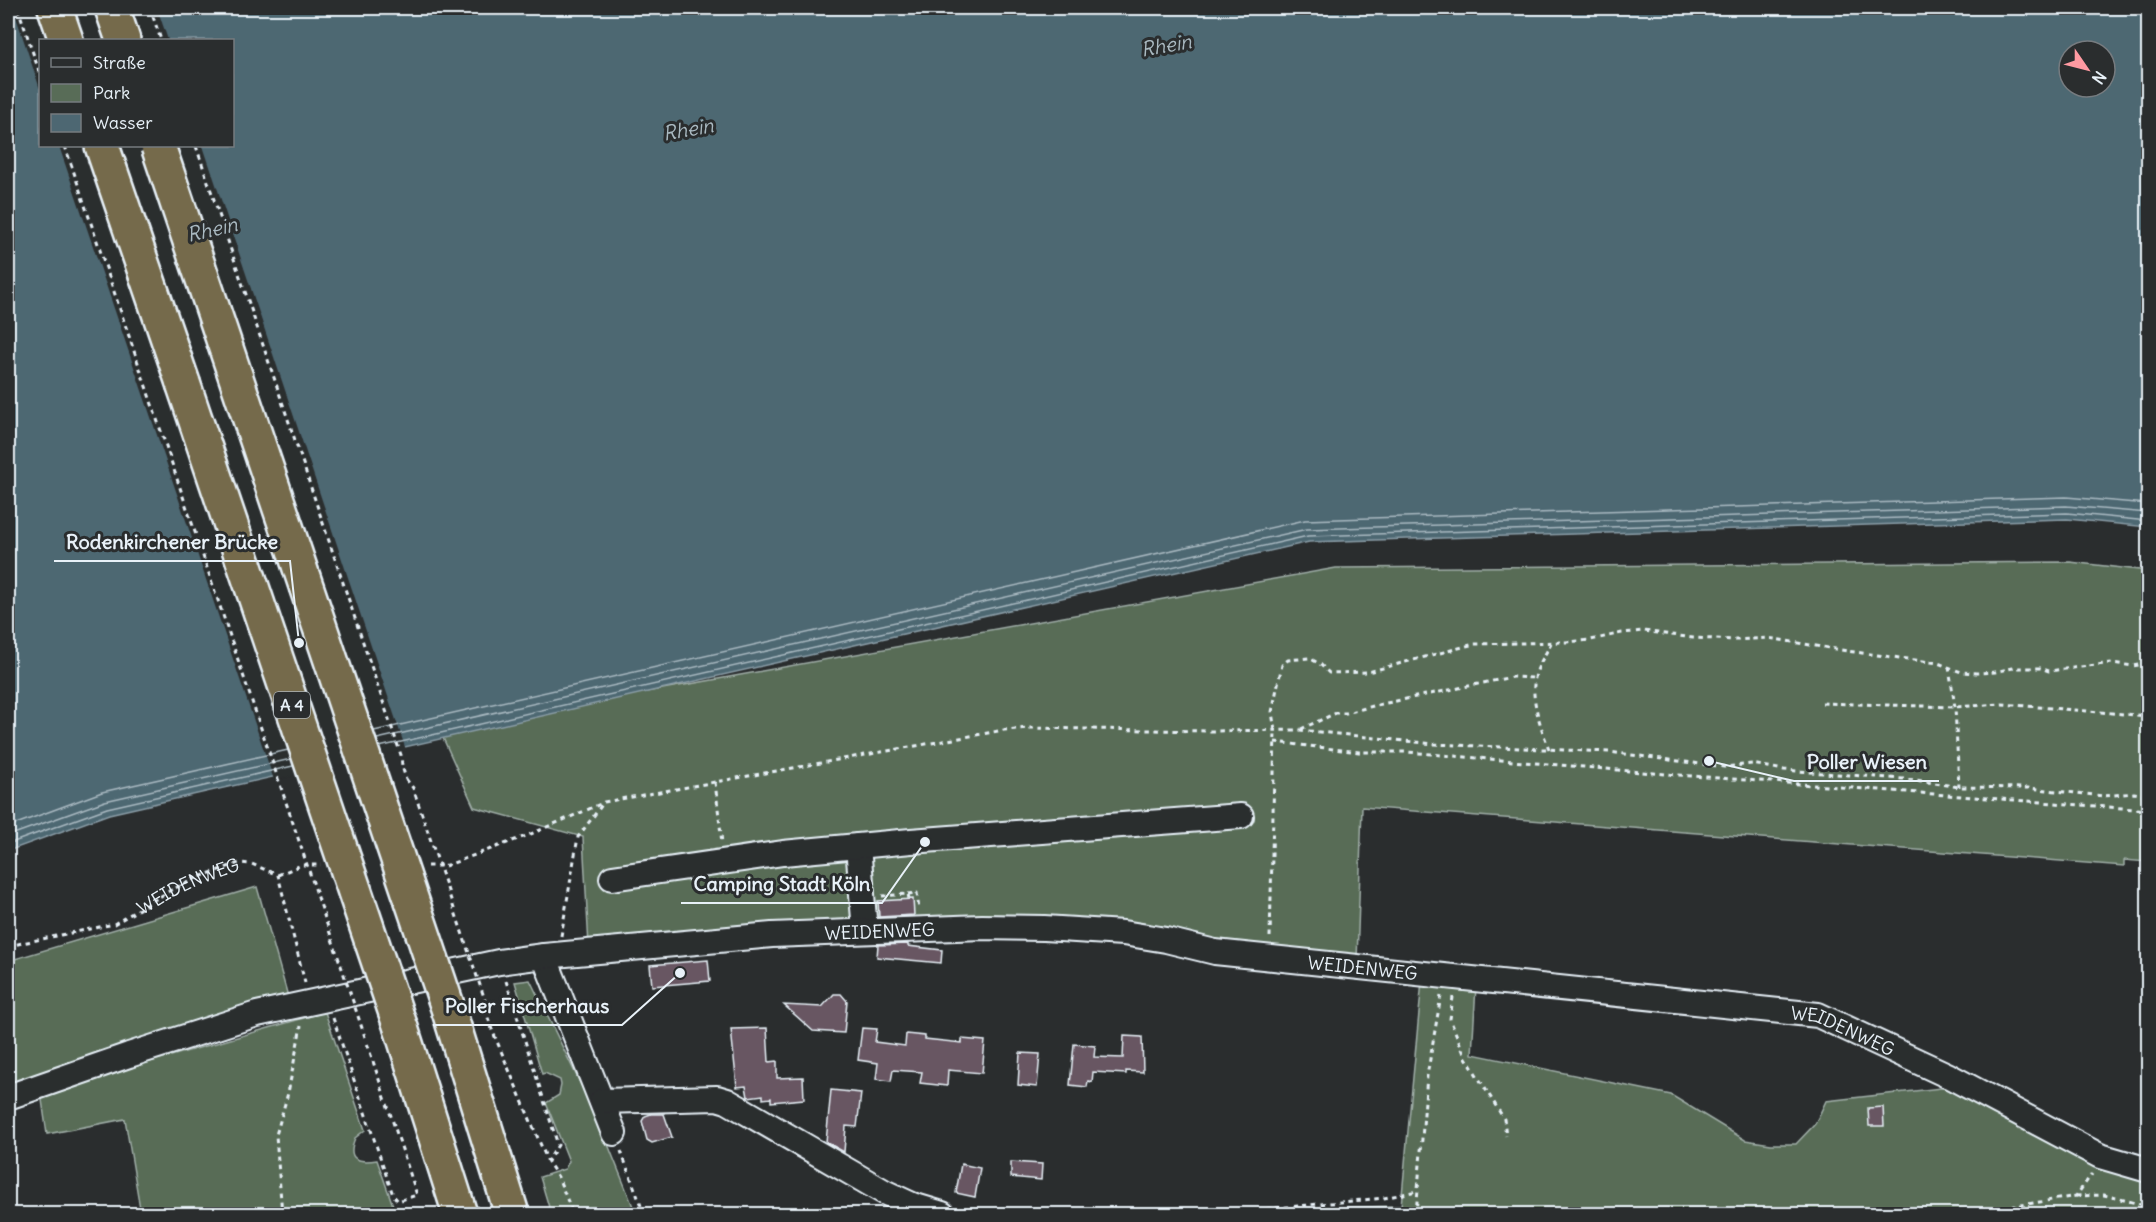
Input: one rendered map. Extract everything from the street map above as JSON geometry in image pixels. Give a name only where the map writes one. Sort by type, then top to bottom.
[{"type":"highway","points":[[55,8],[66,39]]},
{"type":"highway","points":[[112,8],[123,39]]},
{"type":"highway","name":"A 4","points":[[102,147],[401,1028],[459,1215]]},
{"type":"highway","points":[[158,147],[449,1011],[512,1215]]},
{"type":"street","points":[[612,878],[724,860],[858,846],[1241,816]]},
{"type":"street","points":[[858,846],[865,931]]},
{"type":"street","name":"WEIDENWEG","points":[[8,1097],[257,1014],[500,962],[772,935],[982,927],[1044,928],[1123,933],[1166,940],[1215,952],[1818,1015],[1949,1076],[2100,1156],[2148,1170]]},
{"type":"street","points":[[550,956],[614,1133]]},
{"type":"street","points":[[602,1101],[717,1098],[727,1101],[755,1120],[886,1193],[942,1215]]},
{"type":"path","points":[[18,8],[39,71]]},
{"type":"path","points":[[150,8],[161,39]]},
{"type":"path","points":[[64,147],[366,1040],[417,1194],[398,1201],[393,1195],[369,1129],[314,1002],[278,875],[301,865],[325,865]]},
{"type":"path","points":[[196,147],[401,755],[406,779],[413,788],[485,1000],[486,1012],[493,1032],[573,1215]]},
{"type":"path","points":[[1269,957],[1275,742],[1272,712],[1282,665],[1288,660],[1309,658],[1329,672],[1368,672],[1474,644],[1591,640],[1644,631],[1693,638],[1737,640],[1768,638],[1938,663],[1961,672],[1976,674],[2013,668],[2040,668],[2049,671],[2112,663],[2133,666],[2148,663]]},
{"type":"path","points":[[1549,749],[1538,718],[1535,678],[1551,642]]},
{"type":"path","points":[[1950,667],[1955,707],[1959,787]]},
{"type":"path","points":[[1300,730],[1336,713],[1346,713],[1512,677],[1535,678]]},
{"type":"path","points":[[1822,703],[1955,707],[2002,704],[2148,717]]},
{"type":"path","points":[[421,866],[445,866],[526,836],[604,802],[1004,730],[1029,728],[1300,730],[1434,744],[1609,752],[1724,767],[1752,764],[1784,770],[1916,780],[1959,787],[2028,788],[2104,796],[2134,793],[2148,796]]},
{"type":"path","points":[[1275,742],[1359,752],[1407,753],[2148,810]]},
{"type":"path","points":[[715,782],[724,860]]},
{"type":"path","points":[[550,956],[578,837],[604,802]]},
{"type":"path","name":"WEIDENWEG","points":[[8,946],[114,924],[171,890],[239,863],[252,864],[278,875]]},
{"type":"path","points":[[908,894],[909,899]]},
{"type":"path","points":[[862,897],[917,894],[918,902]]},
{"type":"path","points":[[1450,977],[1450,1019],[1465,1056],[1504,1119],[1506,1136]]},
{"type":"path","points":[[1416,1215],[1427,1076],[1450,977]]},
{"type":"path","points":[[282,1215],[276,1135],[314,1002]]},
{"type":"path","points":[[513,1004],[558,1145],[548,1161]]},
{"type":"path","points":[[614,1133],[644,1215]]},
{"type":"path","points":[[2076,1196],[2091,1177],[2100,1156]]},
{"type":"path","points":[[1213,1215],[1384,1198],[1417,1191]]},
{"type":"path","points":[[1976,1215],[2076,1196],[2104,1195],[2148,1206]]},
{"type":"green space","points":[[2070,562],[2148,571],[2148,862],[2124,860],[2124,866],[1362,807],[1357,961],[1111,925],[589,946],[583,837],[474,807],[439,729],[1336,568]]},
{"type":"green space","points":[[257,887],[289,1000],[8,1088],[8,961]]},
{"type":"green space","points":[[530,980],[599,1122],[636,1214],[551,1214],[540,1177],[565,1169],[569,1161],[546,1103],[559,1095],[560,1080],[545,1073],[542,1074],[515,982]]},
{"type":"green space","points":[[1422,981],[1476,986],[1472,1054],[1671,1095],[1745,1140],[1771,1144],[1796,1144],[1815,1124],[1826,1101],[1950,1087],[2148,1165],[2148,1214],[1287,1214],[1286,1209],[1401,1206]]},
{"type":"green space","points":[[325,1012],[365,1130],[355,1138],[353,1155],[359,1160],[377,1160],[396,1214],[141,1214],[125,1119],[47,1134],[41,1093]]},
{"type":"water","name":"Rhein","points":[[8,8],[2148,8],[2148,527],[2067,519],[1309,542],[109,814],[8,851]]},
{"type":"pier","points":[[13,8],[157,8],[168,39],[39,39],[39,86]]},
{"type":"pier","points":[[59,147],[203,147],[406,750],[274,780]]},
{"type":"building","points":[[913,899],[914,915],[879,917],[878,901]]},
{"type":"building","points":[[908,944],[908,946],[942,950],[941,963],[877,957],[878,945]]},
{"type":"building","points":[[708,960],[710,981],[652,986],[650,965]]},
{"type":"building","points":[[834,994],[841,994],[847,1001],[844,1033],[813,1031],[784,1005],[822,1007]]},
{"type":"building","points":[[767,1028],[769,1062],[777,1061],[777,1078],[803,1077],[804,1099],[771,1102],[771,1098],[763,1099],[763,1095],[748,1097],[746,1086],[737,1087],[731,1029]]},
{"type":"building","points":[[862,1028],[877,1029],[875,1042],[905,1046],[906,1034],[925,1036],[925,1039],[962,1043],[962,1039],[985,1041],[982,1073],[948,1070],[947,1086],[920,1083],[922,1072],[893,1070],[891,1081],[876,1079],[878,1063],[858,1060]]},
{"type":"building","points":[[1124,1036],[1142,1037],[1143,1072],[1126,1071],[1126,1074],[1093,1072],[1092,1082],[1088,1081],[1087,1087],[1070,1085],[1074,1044],[1095,1046],[1094,1057],[1123,1058]]},
{"type":"building","points":[[1020,1053],[1040,1054],[1037,1087],[1018,1085]]},
{"type":"building","points":[[831,1090],[861,1093],[857,1127],[846,1126],[844,1152],[826,1142]]},
{"type":"building","points":[[1883,1107],[1884,1126],[1869,1126],[1868,1108]]},
{"type":"building","points":[[664,1114],[672,1137],[652,1143],[647,1140],[642,1121],[645,1116]]},
{"type":"building","points":[[1011,1162],[1042,1164],[1041,1180],[1011,1177]]},
{"type":"building","points":[[961,1164],[980,1168],[975,1197],[956,1193]]},
{"type":"place","name":"Rodenkirchener Brücke","points":[[299,643]]},
{"type":"place","name":"Poller Wiesen","points":[[1709,761]]},
{"type":"place","name":"Camping Stadt Köln","points":[[925,842]]},
{"type":"place","name":"Poller Fischerhaus","points":[[680,973]]}]
